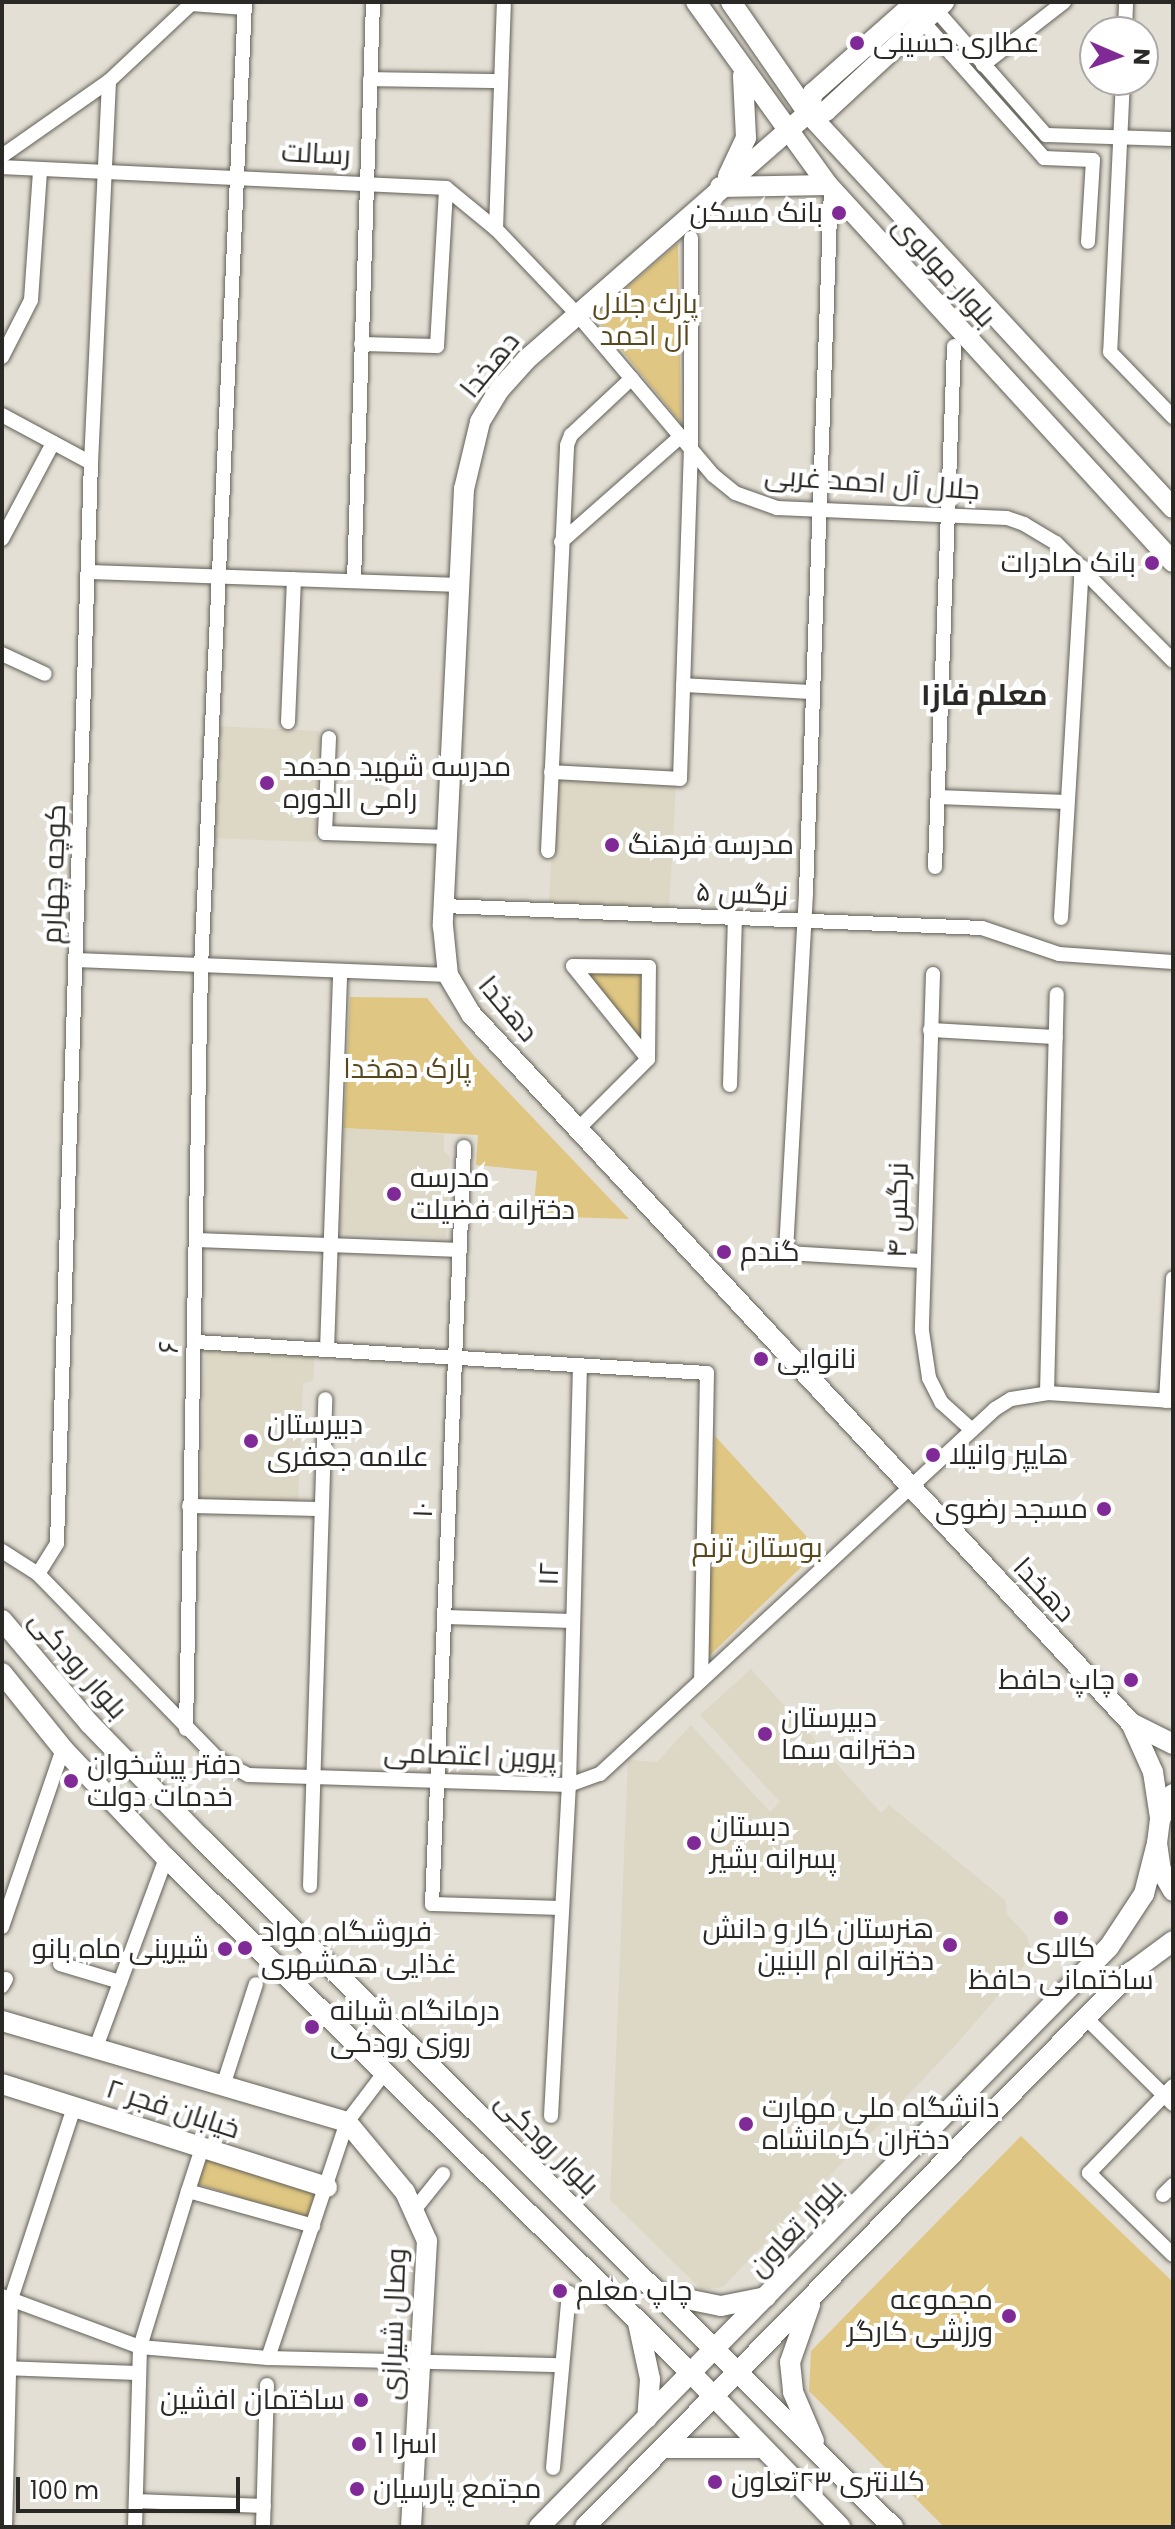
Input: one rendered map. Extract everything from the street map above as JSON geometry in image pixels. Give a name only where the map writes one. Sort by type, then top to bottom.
[{"type":"street","points":[[354,581],[373,2]]},
{"type":"street","name":"بلوار مولوی","points":[[696,2],[787,133],[829,186],[1173,562]]},
{"type":"street","name":"بلوار مولوی","points":[[731,2],[808,113],[1173,508]]},
{"type":"street","points":[[916,2],[813,93],[808,113],[826,111],[933,9]]},
{"type":"street","points":[[983,65],[1064,2]]},
{"type":"street","points":[[2,156],[109,81],[191,4],[245,5]]},
{"type":"street","points":[[496,229],[504,4]]},
{"type":"street","name":"۶","points":[[186,1729],[201,967],[216,576],[245,5]]},
{"type":"street","points":[[933,9],[1046,135],[1173,139]]},
{"type":"street","points":[[933,9],[1044,158],[1093,160],[1088,242]]},
{"type":"street","points":[[742,68],[746,138],[720,187],[829,186],[821,509],[804,923],[982,928],[1059,954],[1173,962]]},
{"type":"street","points":[[370,79],[501,81]]},
{"type":"street","name":"کوچه چهارم","points":[[38,1574],[57,1543],[90,572],[91,463],[109,81]]},
{"type":"street","points":[[1122,96],[1110,352],[1173,417]]},
{"type":"street","name":"دهخدا","points":[[808,113],[720,187],[510,376],[480,422],[464,489],[444,906],[448,975],[471,1014],[1131,1723]]},
{"type":"street","name":"رسالت","points":[[2,167],[446,188]]},
{"type":"street","points":[[2,357],[31,300],[40,171]]},
{"type":"street","points":[[361,344],[437,346],[446,188]]},
{"type":"street","points":[[446,188],[496,229],[577,314]]},
{"type":"street","points":[[551,772],[680,779],[691,450],[691,238]]},
{"type":"street","name":"جلال آل احمد غربی","points":[[577,314],[718,480],[749,500],[777,508],[1007,518],[1039,531],[1082,567]]},
{"type":"street","points":[[935,867],[954,346]]},
{"type":"street","points":[[548,851],[561,542],[571,435],[632,378]]},
{"type":"street","points":[[2,415],[91,463]]},
{"type":"street","points":[[561,542],[680,437]]},
{"type":"street","points":[[2,539],[53,443]]},
{"type":"street","points":[[1082,567],[1173,661]]},
{"type":"street","points":[[1061,918],[1082,567]]},
{"type":"street","points":[[90,572],[460,585]]},
{"type":"street","points":[[288,722],[294,579]]},
{"type":"street","points":[[2,654],[45,674]]},
{"type":"street","points":[[683,685],[813,692]]},
{"type":"street","points":[[329,738],[325,833],[447,837]]},
{"type":"street","points":[[938,797],[1066,802]]},
{"type":"street","name":"نرگس ۵","points":[[444,906],[804,923],[786,1253],[922,1261]]},
{"type":"street","points":[[730,1085],[735,919]]},
{"type":"street","points":[[77,960],[448,975]]},
{"type":"street","points":[[578,1129],[648,1059],[649,967],[573,966],[648,1059]]},
{"type":"street","points":[[327,1350],[340,972]]},
{"type":"street","name":"نرگس ۴","points":[[933,974],[922,1331],[929,1378],[942,1403],[972,1430]]},
{"type":"street","points":[[1047,1393],[1057,994]]},
{"type":"street","points":[[930,1030],[1056,1037]]},
{"type":"street","name":"۱۰","points":[[464,1147],[432,1904],[562,1908]]},
{"type":"street","points":[[197,1240],[331,1242],[460,1250]]},
{"type":"street","points":[[1169,1401],[1173,1278]]},
{"type":"street","points":[[196,1342],[707,1373],[701,1680]]},
{"type":"street","name":"۱۲","points":[[551,2116],[569,1785],[580,1365]]},
{"type":"street","name":"پروین اعتصامی","points":[[2,1551],[38,1574],[219,1760],[248,1775],[569,1785],[600,1774],[972,1430],[1011,1399],[1047,1393],[1169,1401]]},
{"type":"street","points":[[310,1886],[316,1777],[325,1399]]},
{"type":"street","points":[[189,1506],[321,1509]]},
{"type":"street","points":[[445,1617],[573,1621]]},
{"type":"street","name":"بلوار رودکی","points":[[2,1620],[90,1724],[714,2352],[893,2527]]},
{"type":"street","points":[[2,1673],[63,1749],[166,1858],[714,2396],[831,2524]]},
{"type":"street","points":[[1131,1723],[1173,1744]]},
{"type":"street","points":[[1131,1723],[1156,1781],[1160,1819]]},
{"type":"street","points":[[2,1927],[8,1893],[63,1749],[90,1724]]},
{"type":"street","points":[[1160,1819],[1173,1794]]},
{"type":"street","name":"بلوار تعاون","points":[[539,2527],[769,2296],[1122,1931],[1144,1894],[1160,1819]]},
{"type":"street","points":[[1157,1843],[1161,1870],[1173,1891]]},
{"type":"street","points":[[95,2050],[166,1858]]},
{"type":"street","name":"بلوار تعاون","points":[[585,2527],[1140,1963],[1173,1941]]},
{"type":"street","points":[[60,1964],[120,1982]]},
{"type":"street","points":[[223,2086],[256,1984]]},
{"type":"street","points":[[1087,2019],[1170,2095],[1089,2173],[1173,2255]]},
{"type":"street","points":[[2,2021],[347,2122]]},
{"type":"street","points":[[268,2358],[347,2122],[385,2072]]},
{"type":"street","name":"خیابان فجر ۲","points":[[2,2084],[327,2187]]},
{"type":"street","points":[[5,2527],[7,2297],[74,2107]]},
{"type":"street","name":"وصال شیرازی","points":[[347,2122],[415,2209],[427,2241],[411,2527]]},
{"type":"street","points":[[135,2527],[140,2347],[202,2148]]},
{"type":"street","points":[[415,2209],[443,2174]]},
{"type":"street","points":[[188,2191],[313,2226]]},
{"type":"street","points":[[821,2287],[800,2325],[790,2362],[798,2407],[822,2455]]},
{"type":"street","points":[[553,2468],[569,2293]]},
{"type":"street","points":[[656,2293],[721,2306],[769,2296]]},
{"type":"street","points":[[7,2297],[140,2347],[268,2358],[561,2365]]},
{"type":"street","points":[[638,2323],[650,2379],[647,2418]]},
{"type":"street","points":[[5,2368],[137,2373]]},
{"type":"street","points":[[263,2527],[267,2385]]},
{"type":"street","points":[[663,2448],[760,2448]]},
{"type":"street","points":[[136,2501],[264,2506]]},
{"type":"shaded area","name":"مدرسه شهید محمد رامی الدوره","points":[[216,726],[319,731],[315,842],[211,838],[213,803],[218,800],[219,786],[214,780]]},
{"type":"shaded area","name":"مدرسه فرهنگ","points":[[567,777],[676,783],[669,910],[549,903],[555,786]]},
{"type":"shaded area","name":"مدرسه دخترانه فضيلت","points":[[344,1128],[444,1134],[444,1152],[450,1156],[446,1238],[339,1233]]},
{"type":"shaded area","name":"دبیرستان علامه جعفری","points":[[205,1351],[315,1355],[313,1381],[303,1383],[298,1503],[199,1499]]},
{"type":"shaded area","points":[[751,1669],[881,1813],[889,1805],[1005,1900],[1007,1914],[1026,1935],[1033,1955],[954,2047],[723,2287],[702,2290],[610,2200],[628,1760],[657,1762],[691,1725],[770,1812],[780,1802],[700,1715]]},
{"type":"green space","name":"پارك جلال آل احمد","points":[[678,243],[681,423],[594,316]]},
{"type":"green space","points":[[586,971],[643,971],[643,1043]]},
{"type":"green space","name":"پارک دهخدا","points":[[350,997],[427,998],[474,1056],[629,1219],[533,1216],[537,1171],[476,1165],[478,1135],[344,1128]]},
{"type":"green space","name":"بوستان ترنم","points":[[715,1436],[819,1550],[707,1658]]},
{"type":"green space","name":"مجموعه ورزشی کارگر","points":[[1021,2136],[1173,2282],[1173,2527],[944,2527],[809,2391],[811,2351]]},
{"type":"green space","points":[[206,2155],[319,2192],[310,2220],[197,2184]]},
{"type":"place","name":"عطاری حسینی","points":[[857,43]]},
{"type":"place","name":"بانک مسکن","points":[[839,213]]},
{"type":"place","name":"بانک صادرات","points":[[1152,563]]},
{"type":"place","name":"مدرسه شهید محمد رامی الدوره","points":[[267,783]]},
{"type":"place","name":"مدرسه فرهنگ","points":[[612,845]]},
{"type":"place","name":"مدرسه دخترانه فضيلت","points":[[394,1194]]},
{"type":"place","name":"گندم","points":[[724,1252]]},
{"type":"place","name":"نانوایی","points":[[761,1359]]},
{"type":"place","name":"دبیرستان علامه جعفری","points":[[251,1441]]},
{"type":"place","name":"هایپر وانیلا","points":[[933,1455]]},
{"type":"place","name":"مسجد رضوی","points":[[1104,1509]]},
{"type":"place","name":"چاپ حافط","points":[[1131,1680]]},
{"type":"place","name":"دبیرستان دخترانه سما","points":[[765,1734]]},
{"type":"place","name":"دفتر پیشخوان خدمات دولت","points":[[71,1781]]},
{"type":"place","name":"دبستان پسرانه بشير","points":[[694,1843]]},
{"type":"place","name":"کالای ساختمانی حافظ","points":[[1061,1918]]},
{"type":"place","name":"هنرستان کار و دانش دخترانه ام البنین","points":[[950,1945]]},
{"type":"place","name":"فروشگاه مواد غذایی همشهری","points":[[245,1948]]},
{"type":"place","name":"شیرینی ماه بانو","points":[[225,1949]]},
{"type":"place","name":"درمانگاه شبانه روزی رودکی","points":[[312,2027]]},
{"type":"place","name":"دانشگاه ملی مهارت دختران کرمانشاه","points":[[746,2124]]},
{"type":"place","name":"چاپ معلم","points":[[560,2291]]},
{"type":"place","name":"مجموعه ورزشی کارگر","points":[[1009,2316]]},
{"type":"place","name":"ساختمان افشین","points":[[361,2400]]},
{"type":"place","name":"اسرا 1","points":[[359,2444]]},
{"type":"place","name":"کلانتری ۲۳تعاون","points":[[715,2482]]},
{"type":"place","name":"مجتمع پارسیان","points":[[357,2489]]},
{"type":"district","name":"معلم فاز۱","points":[[984,695]]}]
